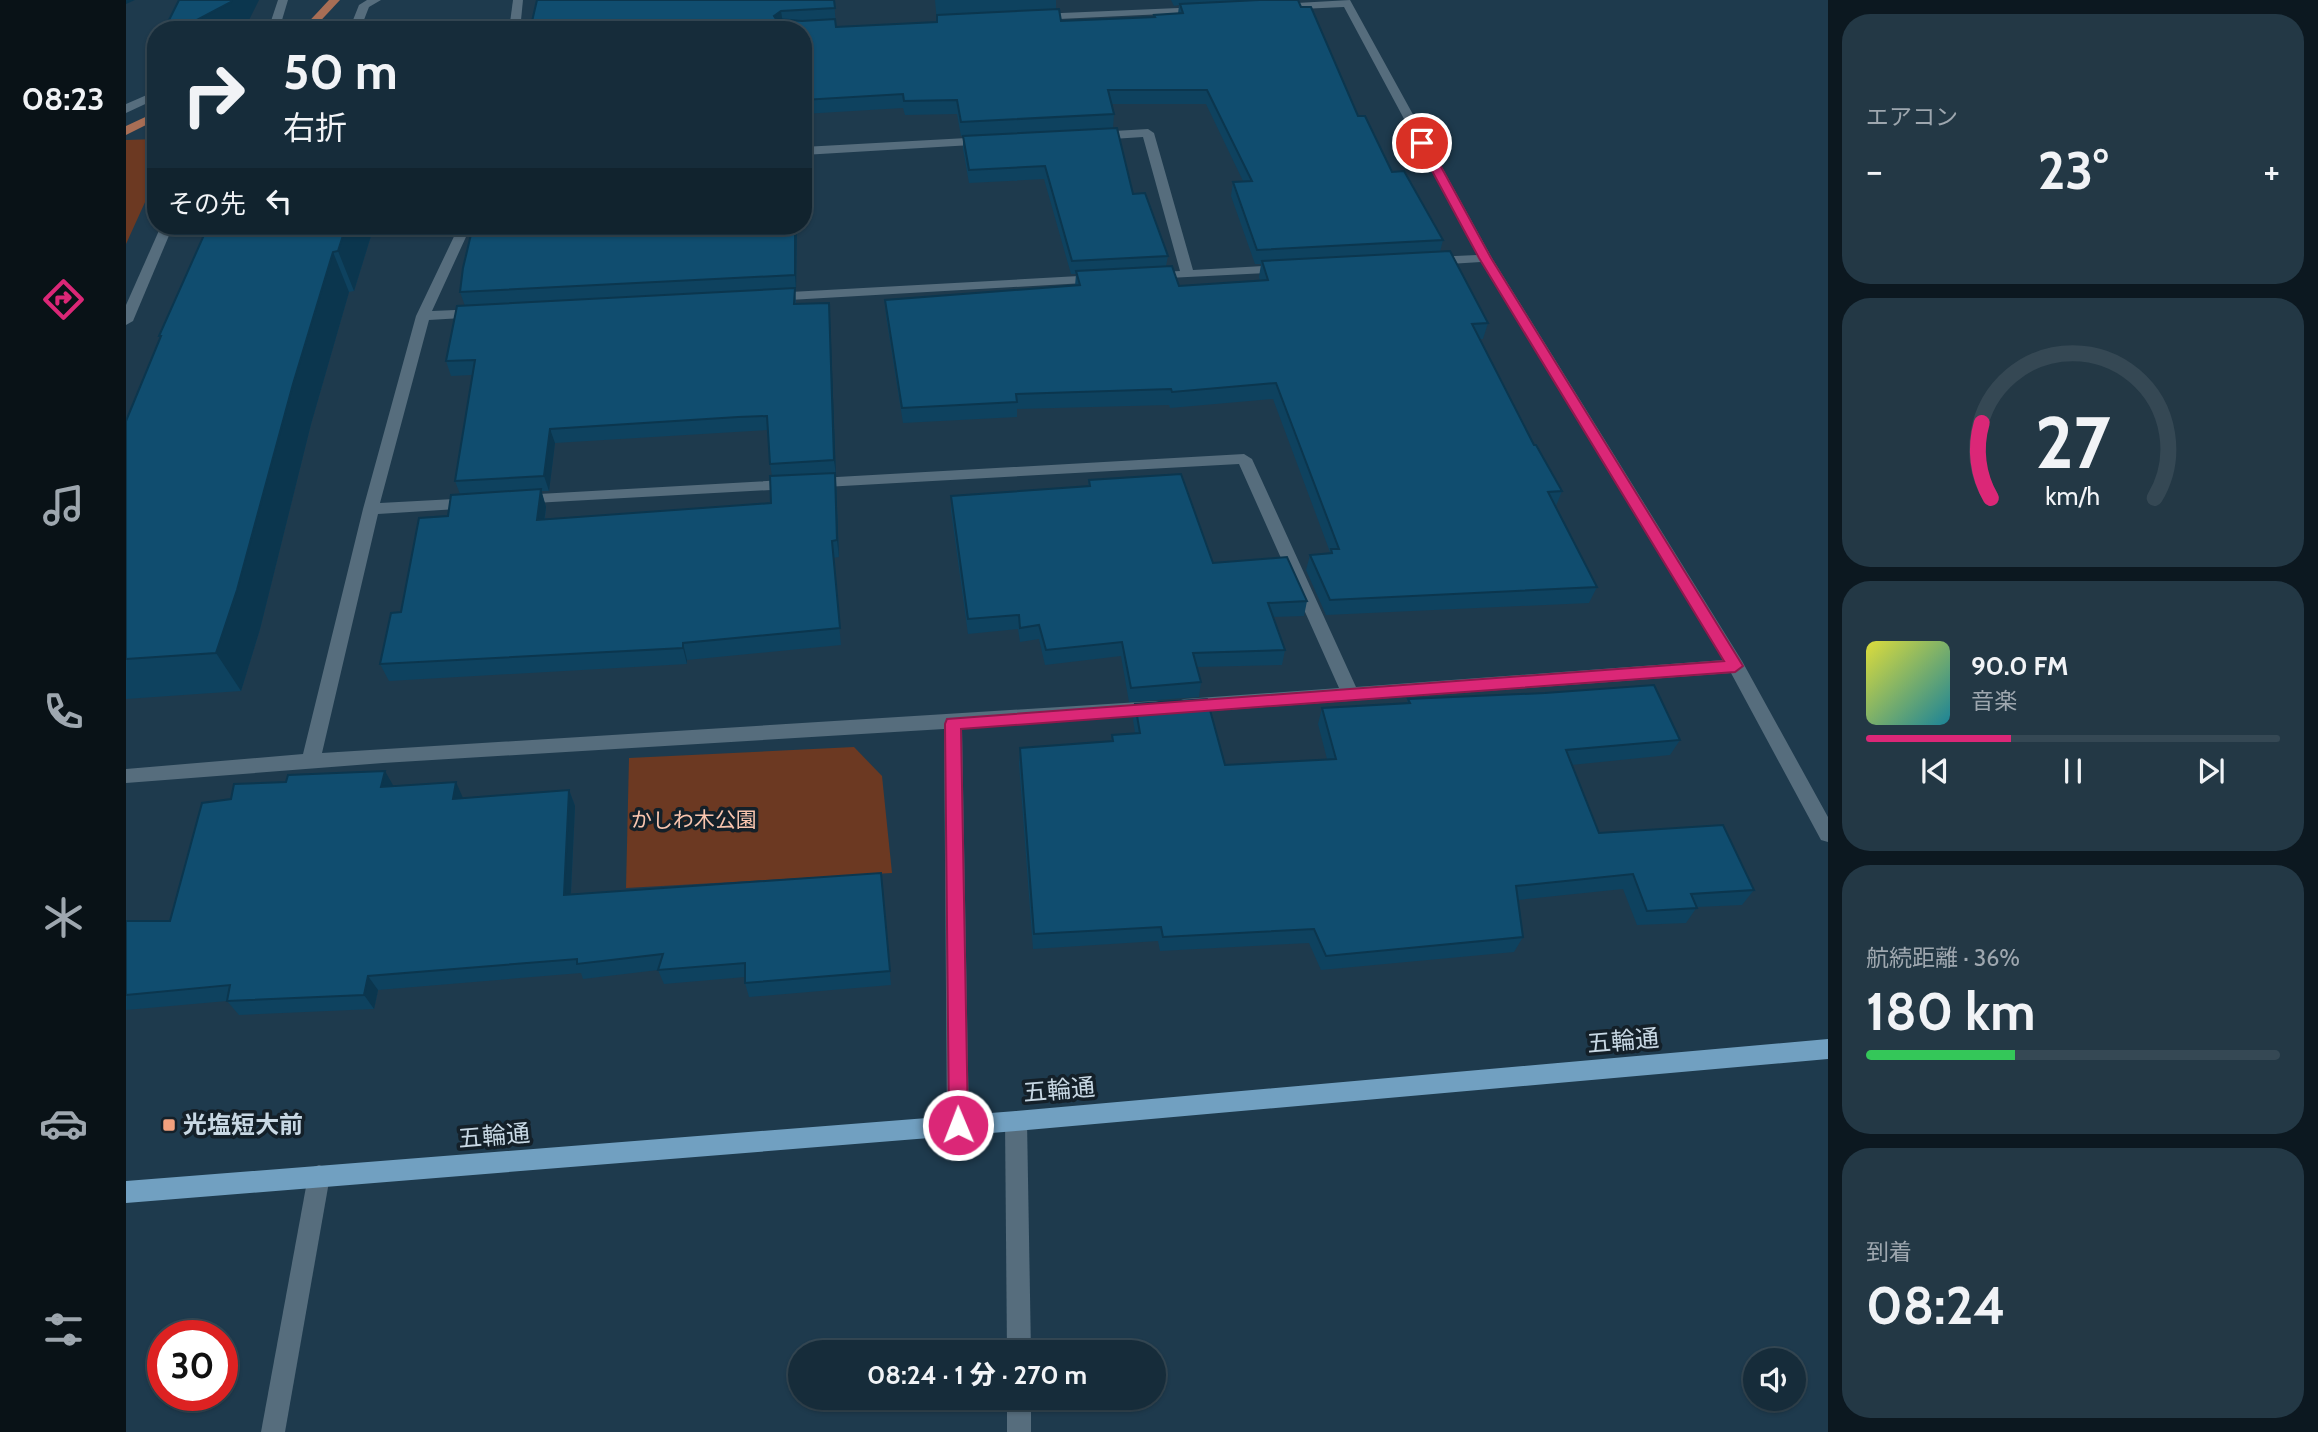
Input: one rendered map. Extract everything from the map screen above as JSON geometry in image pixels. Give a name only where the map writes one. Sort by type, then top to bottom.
[{"type":"main road","name":"五輪通","points":[[126,1192],[1016,1121],[1828,1049]]},
{"type":"street","points":[[276,21],[284,0]]},
{"type":"street","points":[[358,21],[364,5],[376,0]]},
{"type":"street","points":[[515,21],[518,0]]},
{"type":"street","points":[[1109,0],[1113,13]]},
{"type":"street","points":[[1264,8],[1346,2],[1485,258],[1735,666],[1828,834]]},
{"type":"street","points":[[1030,17],[1209,10]]},
{"type":"street","points":[[126,110],[147,99]]},
{"type":"street","points":[[1079,137],[1148,133],[1188,274]]},
{"type":"street","points":[[812,151],[996,141]]},
{"type":"street","points":[[126,321],[163,235]]},
{"type":"street","points":[[311,760],[371,509],[423,316],[461,235]]},
{"type":"street","points":[[1417,262],[1485,258]]},
{"type":"street","points":[[757,298],[1296,268]]},
{"type":"street","points":[[423,316],[492,312]]},
{"type":"street","points":[[371,509],[1244,459],[1350,694]]},
{"type":"street","points":[[126,776],[311,760],[953,724],[1735,666]]},
{"type":"street","points":[[953,724],[958,1125]]},
{"type":"street","points":[[1016,1121],[1019,1340]]},
{"type":"street","points":[[273,1432],[318,1177]]},
{"type":"street","points":[[1019,1410],[1020,1432]]},
{"type":"green space","points":[[147,139],[147,198],[126,244],[126,140]]},
{"type":"green space","name":"かしわ木公園","points":[[854,747],[882,776],[892,873],[626,888],[629,758]]},
{"type":"building","points":[[179,0],[232,0],[195,21],[168,21]]},
{"type":"building","points":[[537,0],[834,0],[835,8],[781,11],[774,16],[776,19],[802,21],[532,21]]},
{"type":"building","points":[[1298,0],[1301,7],[1311,7],[1358,116],[1365,116],[1392,172],[1404,171],[1443,240],[1257,250],[1233,182],[1252,181],[1207,90],[1108,90],[1114,114],[961,122],[957,100],[904,101],[903,94],[812,99],[812,21],[802,21],[835,19],[836,27],[937,22],[937,15],[1059,9],[1061,21],[1155,17],[1154,15],[1183,13],[1180,4]]},
{"type":"building","points":[[1117,128],[1133,194],[1145,193],[1168,256],[1072,261],[1045,166],[969,170],[963,136]]},
{"type":"building","points":[[204,235],[343,235],[338,251],[333,252],[293,384],[237,590],[216,653],[126,659],[126,421],[159,336]]},
{"type":"building","points":[[471,235],[795,235],[795,275],[460,292]]},
{"type":"building","points":[[1450,251],[1488,323],[1472,324],[1534,445],[1562,491],[1548,492],[1597,587],[1330,600],[1310,555],[1332,553],[1331,549],[1339,549],[1276,383],[1172,392],[1171,389],[1016,394],[1017,402],[902,408],[885,300],[1080,285],[1076,271],[1172,266],[1179,286],[1268,280],[1262,261]]},
{"type":"building","points":[[795,288],[794,304],[829,303],[834,460],[770,464],[767,416],[738,417],[550,429],[544,476],[455,481],[475,360],[446,361],[457,306]]},
{"type":"building","points":[[835,473],[837,540],[832,541],[840,628],[683,643],[683,648],[380,664],[391,613],[401,612],[419,518],[448,516],[451,495],[541,489],[537,520],[771,503],[770,476]]},
{"type":"building","points":[[1181,474],[1213,563],[1287,557],[1307,601],[1268,603],[1285,650],[1193,653],[1201,682],[1131,688],[1122,642],[1046,650],[1039,625],[1020,628],[1019,615],[968,619],[951,496],[1090,486],[1089,480]]},
{"type":"building","points":[[1654,685],[1680,740],[1566,750],[1599,833],[1723,825],[1754,890],[1691,894],[1697,908],[1647,911],[1633,874],[1516,886],[1523,937],[1326,956],[1314,929],[1163,937],[1161,927],[1034,934],[1020,748],[1113,741],[1112,735],[1140,733],[1135,704],[1207,699],[1225,765],[1336,759],[1322,708],[1410,703],[1408,699]]},
{"type":"building","points":[[385,771],[381,787],[456,782],[453,799],[569,790],[564,895],[881,873],[890,971],[745,983],[745,963],[658,970],[663,954],[577,964],[577,959],[368,976],[364,995],[227,1001],[230,985],[126,995],[126,921],[170,921],[202,803],[231,799],[234,784],[286,782],[288,775]]},
{"type":"waterway","points":[[315,21],[335,0]]},
{"type":"waterway","points":[[126,131],[147,120]]},
{"type":"place","name":"光塩短大前","points":[[169,1125]]},
{"type":"route","points":[[958,1125],[953,724],[1735,666],[1485,258],[1422,143]]}]
